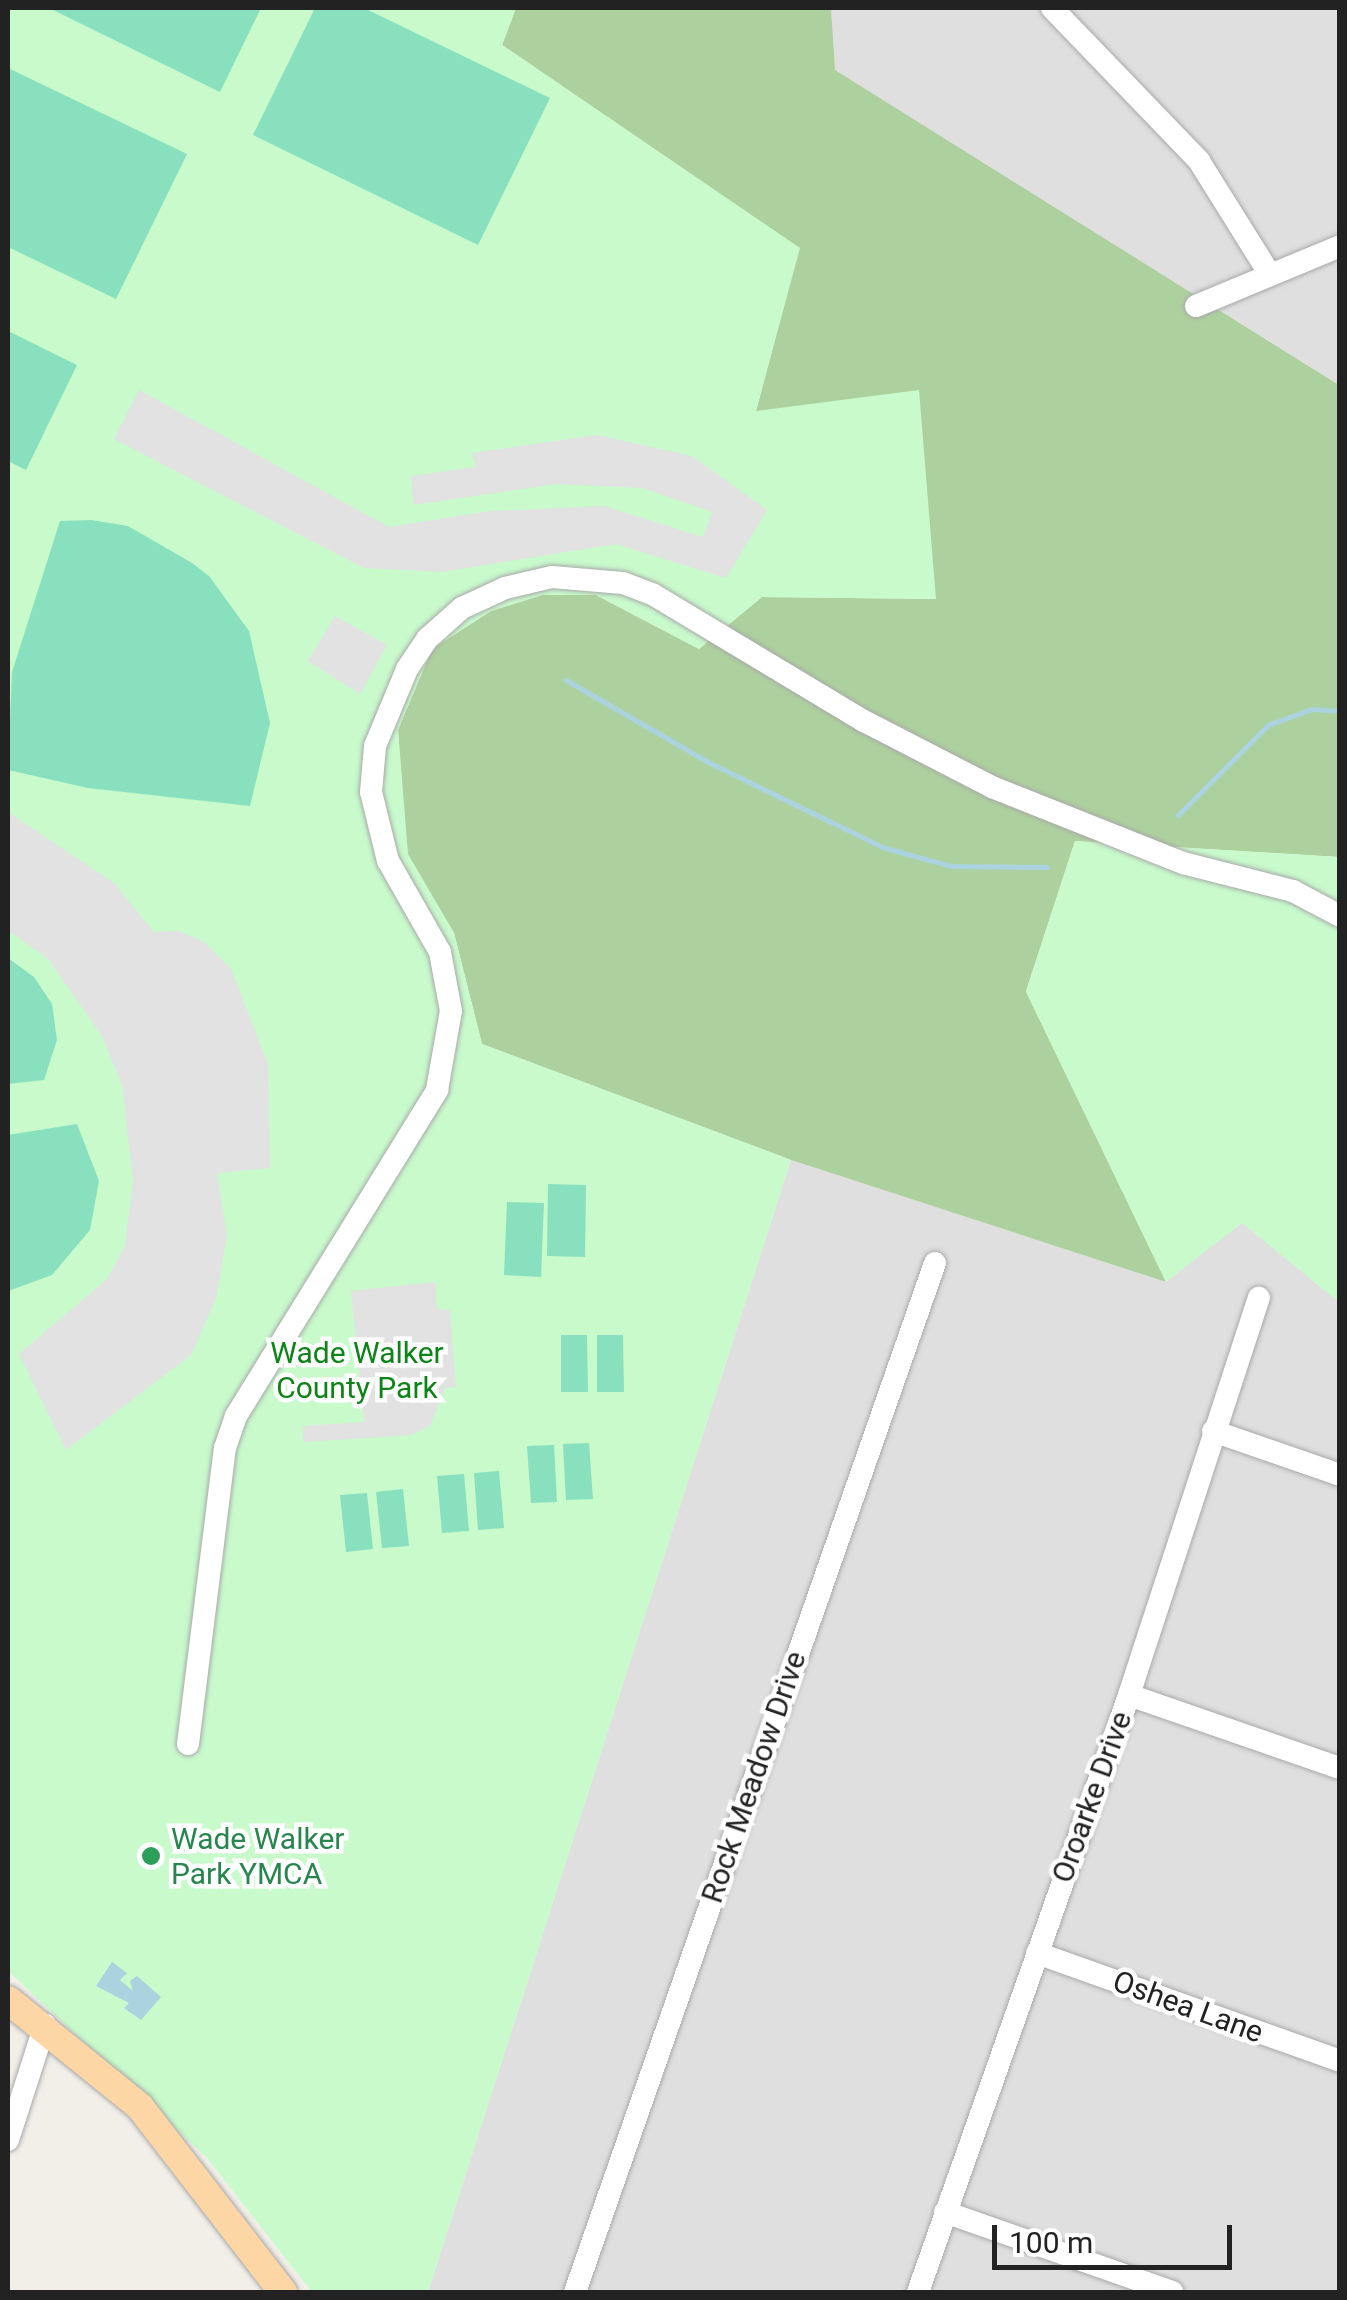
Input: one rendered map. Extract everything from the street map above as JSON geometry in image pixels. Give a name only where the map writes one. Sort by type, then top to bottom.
[{"type":"main road","points":[[8,2000],[46,2025],[140,2107],[283,2292]]},
{"type":"street","points":[[1052,8],[1199,160],[1269,274]]},
{"type":"street","points":[[1196,306],[1340,246]]},
{"type":"street","points":[[188,1744],[224,1448],[236,1416],[437,1090],[452,1011],[440,952],[388,861],[370,792],[375,746],[390,704],[427,640],[453,615],[528,581],[576,576],[623,584],[654,595],[864,722],[992,787],[1166,857],[1293,891],[1340,916]]},
{"type":"street","name":"Rock Meadow Drive","points":[[575,2292],[935,1263]]},
{"type":"street","name":"Oroarke Drive","points":[[918,2292],[1128,1695],[1258,1298]]},
{"type":"street","points":[[1213,1431],[1340,1476]]},
{"type":"street","points":[[1128,1695],[1340,1768]]},
{"type":"street","name":"Oshea Lane","points":[[1037,1953],[1340,2061]]},
{"type":"street","points":[[8,2139],[46,2025]]},
{"type":"street","points":[[945,2212],[1172,2292]]},
{"type":"shaded area","points":[[831,8],[1339,8],[1339,385],[834,70]]},
{"type":"shaded area","points":[[139,390],[389,527],[490,511],[604,506],[703,537],[712,512],[643,488],[556,484],[413,505],[411,476],[476,467],[472,453],[597,435],[692,456],[767,510],[726,578],[616,544],[441,572],[364,568],[114,439]]},
{"type":"shaded area","points":[[335,616],[387,645],[360,694],[308,661]]},
{"type":"shaded area","points":[[8,812],[114,883],[154,932],[179,931],[204,942],[231,969],[268,1064],[270,1168],[217,1173],[227,1235],[216,1298],[191,1355],[66,1450],[19,1354],[107,1279],[125,1246],[133,1180],[122,1085],[102,1036],[48,959],[8,930]]},
{"type":"shaded area","points":[[791,1160],[1166,1282],[1242,1222],[1339,1302],[1339,2292],[428,2292]]},
{"type":"shaded area","points":[[435,1282],[437,1309],[450,1310],[456,1387],[445,1388],[430,1426],[412,1435],[304,1442],[302,1426],[364,1422],[351,1291]]},
{"type":"green space","name":"Wade Walker County Park","points":[[8,8],[516,8],[502,45],[800,248],[756,411],[919,390],[936,599],[762,597],[699,649],[596,595],[542,595],[491,611],[432,649],[398,730],[408,854],[454,933],[482,1044],[791,1160],[428,2292],[312,2292],[207,2158],[8,1971]]},
{"type":"green space","points":[[49,8],[261,8],[220,92]]},
{"type":"green space","points":[[315,8],[364,8],[550,98],[478,245],[253,135]]},
{"type":"green space","points":[[516,8],[831,8],[835,70],[1339,385],[1339,857],[1075,841],[1026,991],[1166,1282],[791,1160],[482,1044],[454,933],[407,854],[398,730],[432,649],[491,611],[542,595],[596,595],[699,649],[762,597],[936,599],[756,411],[799,248],[502,45]]},
{"type":"green space","points":[[8,68],[187,154],[116,299],[8,247]]},
{"type":"green space","points":[[8,331],[77,365],[26,470],[8,461]]},
{"type":"green space","points":[[91,520],[128,526],[192,563],[209,576],[249,631],[270,723],[250,806],[88,788],[8,770],[12,672],[60,521]]},
{"type":"green space","points":[[1075,841],[1339,857],[1339,1302],[1242,1223],[1166,1282],[1026,992]]},
{"type":"green space","points":[[8,958],[34,977],[52,1004],[57,1040],[44,1080],[8,1084]]},
{"type":"green space","points":[[77,1124],[99,1181],[90,1230],[52,1275],[8,1291],[8,1135]]},
{"type":"green space","points":[[548,1184],[586,1185],[585,1257],[547,1256]]},
{"type":"green space","points":[[507,1202],[544,1203],[541,1277],[504,1275]]},
{"type":"green space","points":[[561,1335],[587,1335],[588,1392],[561,1392]]},
{"type":"green space","points":[[597,1335],[623,1335],[624,1392],[597,1392]]},
{"type":"green space","points":[[589,1443],[593,1499],[566,1500],[563,1444]]},
{"type":"green space","points":[[554,1445],[557,1502],[531,1503],[527,1446]]},
{"type":"green space","points":[[499,1471],[504,1528],[478,1530],[474,1473]]},
{"type":"green space","points":[[464,1474],[469,1531],[442,1533],[437,1476]]},
{"type":"green space","points":[[403,1489],[409,1546],[382,1548],[376,1492]]},
{"type":"green space","points":[[367,1493],[373,1549],[346,1552],[340,1495]]},
{"type":"water","points":[[112,1962],[127,1973],[120,1980],[133,1991],[130,1981],[137,1976],[161,1997],[141,2020],[124,2008],[129,2003],[96,1986]]},
{"type":"waterway","points":[[566,680],[708,762],[882,847],[951,866],[1047,867]]},
{"type":"waterway","points":[[1178,815],[1268,725],[1312,709],[1340,711]]},
{"type":"place","name":"Wade Walker Park YMCA","points":[[151,1856]]}]
